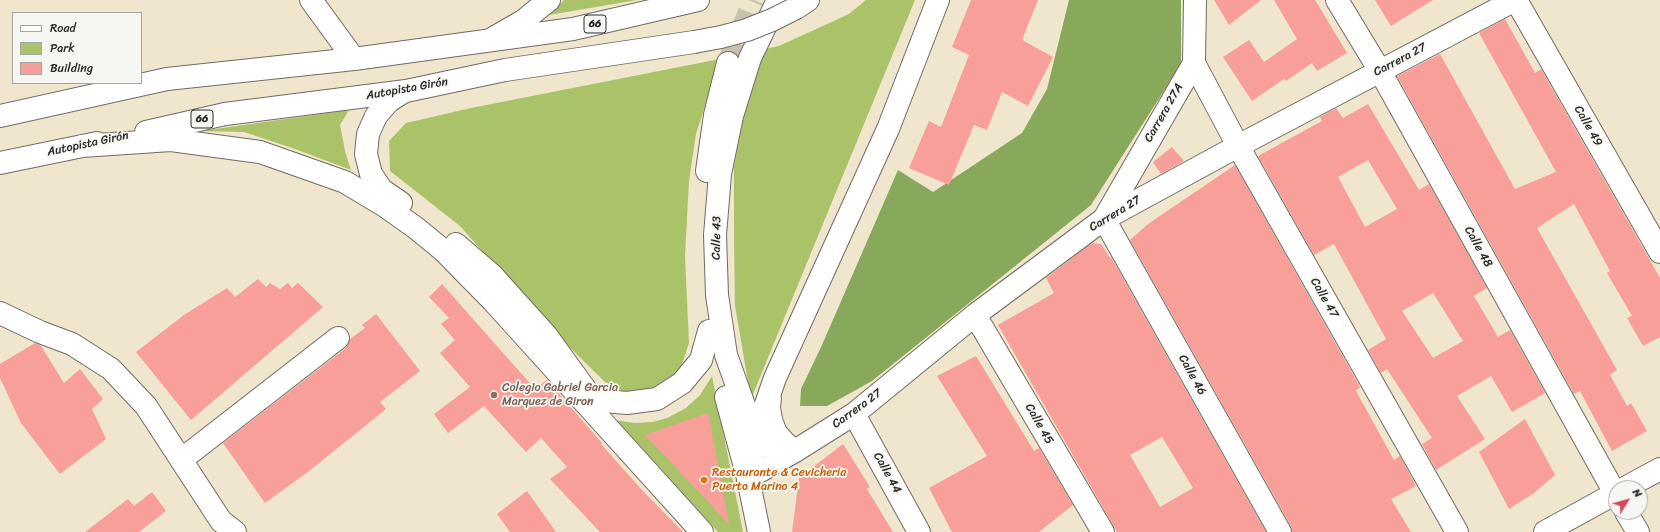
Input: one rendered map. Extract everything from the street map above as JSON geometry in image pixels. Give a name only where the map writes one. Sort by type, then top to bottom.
[{"type":"main road","points":[[311,0],[354,59]]},
{"type":"main road","points":[[490,40],[523,21],[549,0]]},
{"type":"main road","name":"66","points":[[0,116],[167,79],[354,59],[573,29],[698,0]]},
{"type":"main road","points":[[748,478],[755,436],[775,378],[888,129],[938,0]]},
{"type":"main road","name":"Carrera 27A","points":[[1104,218],[1194,63],[1195,0]]},
{"type":"main road","name":"Calle 48","points":[[1337,0],[1380,71],[1611,480]]},
{"type":"main road","name":"Carrera 27","points":[[748,478],[854,414],[975,315],[1104,218],[1515,0]]},
{"type":"main road","name":"Calle 49","points":[[1515,0],[1660,252]]},
{"type":"main road","name":"Autopista Girón","points":[[0,163],[225,114],[406,91],[505,70],[721,37],[747,30],[772,20],[794,3]]},
{"type":"main road","name":"Calle 43","points":[[755,436],[726,355],[717,295],[715,235],[720,174],[732,116],[750,58],[794,3]]},
{"type":"main road","name":"Calle 43","points":[[728,63],[715,115],[707,169],[704,207],[703,277],[708,330],[748,478],[759,532]]},
{"type":"main road","name":"Calle 47","points":[[1194,63],[1238,146],[1457,532]]},
{"type":"main road","points":[[406,91],[389,101],[380,111],[376,116],[368,134],[366,154],[371,174],[382,190],[431,222],[492,275],[546,335],[593,400],[627,403],[657,399],[682,383],[701,360],[708,330]]},
{"type":"main road","points":[[82,146],[171,140],[260,152],[345,182],[385,206],[416,228],[444,251],[493,301],[702,532]]},
{"type":"main road","name":"Calle 46","points":[[1104,218],[1280,532]]},
{"type":"main road","points":[[0,313],[40,332],[72,344],[111,369],[146,406],[221,521],[235,532]]},
{"type":"main road","name":"Calle 45","points":[[975,315],[1103,532]]},
{"type":"main road","points":[[181,460],[338,338]]},
{"type":"main road","points":[[771,393],[769,407],[771,420],[776,432],[785,443],[795,451]]},
{"type":"main road","name":"Calle 44","points":[[854,414],[919,532]]},
{"type":"main road","points":[[755,436],[766,446],[780,451],[795,451]]},
{"type":"main road","points":[[1640,480],[1660,469]]},
{"type":"main road","points":[[1545,532],[1608,497]]},
{"type":"main road","points":[[1631,520],[1638,532]]},
{"type":"green space","points":[[564,0],[637,0],[549,15]]},
{"type":"green space","points":[[866,0],[915,0],[751,399],[735,306],[734,237],[734,166],[749,91],[765,49],[779,46],[849,14]]},
{"type":"green space","points":[[1069,0],[1181,0],[1181,64],[1091,205],[872,381],[827,406],[800,406],[801,389],[822,345],[898,170],[933,192],[1022,133],[1047,89]]},
{"type":"green space","points":[[720,59],[696,134],[689,181],[685,256],[689,343],[680,370],[662,387],[626,393],[605,382],[555,333],[460,226],[390,171],[389,141],[406,123],[471,108]]},
{"type":"green space","points":[[349,110],[340,125],[345,151],[351,170],[244,132],[201,131]]},
{"type":"green space","points":[[712,376],[743,532],[718,532],[614,420],[635,423],[653,422],[667,418],[686,408],[700,395]]},
{"type":"building","points":[[971,0],[1038,0],[1022,40],[1053,57],[1028,106],[1002,92],[987,130],[974,125],[949,185],[909,168],[929,121],[941,127],[969,55],[952,47]]},
{"type":"building","points":[[1214,0],[1261,0],[1229,25]]},
{"type":"building","points":[[1274,0],[1315,0],[1347,53],[1317,71],[1312,63],[1286,81],[1284,79],[1252,101],[1223,57],[1249,40],[1264,62],[1297,39]]},
{"type":"building","points":[[1375,0],[1433,0],[1391,26]]},
{"type":"building","points":[[1505,19],[1535,73],[1541,69],[1660,278],[1660,337],[1643,346],[1627,318],[1632,316],[1607,273],[1610,271],[1574,204],[1537,228],[1617,370],[1610,375],[1627,406],[1631,403],[1647,431],[1612,451],[1580,391],[1574,394],[1397,76],[1440,54],[1515,189],[1556,172],[1479,33]]},
{"type":"building","points":[[1368,104],[1419,190],[1429,184],[1487,288],[1474,296],[1498,337],[1510,330],[1545,393],[1512,412],[1491,376],[1457,396],[1485,439],[1436,470],[1422,444],[1432,438],[1387,369],[1381,373],[1368,350],[1386,339],[1334,244],[1314,255],[1258,156],[1322,121],[1320,117],[1336,108],[1343,118]],"holes":[[[1368,160],[1397,209],[1365,227],[1338,177]],[[1433,293],[1463,341],[1433,358],[1402,311]]]},
{"type":"building","points":[[1172,147],[1184,161],[1161,174],[1153,162]]},
{"type":"building","points":[[1235,165],[1360,387],[1356,391],[1394,460],[1400,456],[1416,486],[1391,499],[1411,532],[1292,532],[1291,526],[1130,240],[1148,224]]},
{"type":"building","points":[[1092,243],[1101,244],[1110,258],[1111,257],[1266,532],[1117,532],[998,325],[1054,293],[1046,278]],"holes":[[[1162,437],[1193,488],[1160,507],[1130,455]]]},
{"type":"building","points":[[258,279],[266,287],[270,283],[280,289],[288,283],[292,288],[298,283],[323,307],[191,420],[136,352],[184,315],[227,288],[235,297]]},
{"type":"building","points":[[442,284],[535,389],[547,380],[642,490],[683,532],[600,532],[550,479],[567,467],[541,438],[526,452],[484,406],[448,433],[434,414],[470,387],[440,353],[455,340],[441,324],[449,318],[429,297]]},
{"type":"building","points":[[376,314],[420,371],[380,402],[386,409],[308,472],[265,503],[223,443],[346,348],[350,339],[365,328],[362,325]]},
{"type":"building","points":[[35,343],[41,346],[64,383],[80,369],[103,399],[92,409],[106,439],[60,474],[21,423],[0,378],[0,364]]},
{"type":"building","points":[[976,356],[1034,451],[1039,448],[1073,505],[1039,532],[952,532],[929,488],[987,456],[937,376]]},
{"type":"building","name":"Restaurante & Cevicheria Puerto Marino 4","points":[[708,413],[729,524],[645,435]]},
{"type":"building","points":[[1525,419],[1555,475],[1534,493],[1509,509],[1479,452]]},
{"type":"building","points":[[843,444],[870,487],[867,489],[893,532],[792,532],[799,478]]},
{"type":"building","points":[[527,491],[556,532],[510,532],[497,514]]},
{"type":"building","points":[[152,492],[166,511],[139,532],[85,532],[128,499],[134,506]]},
{"type":"tunnel","points":[[728,63],[754,0]]},
{"type":"place","name":"Colegio Gabriel Garcia Marquez de Giron","points":[[494,395]]},
{"type":"place","name":"Restaurante & Cevicheria Puerto Marino 4","points":[[704,480]]}]
